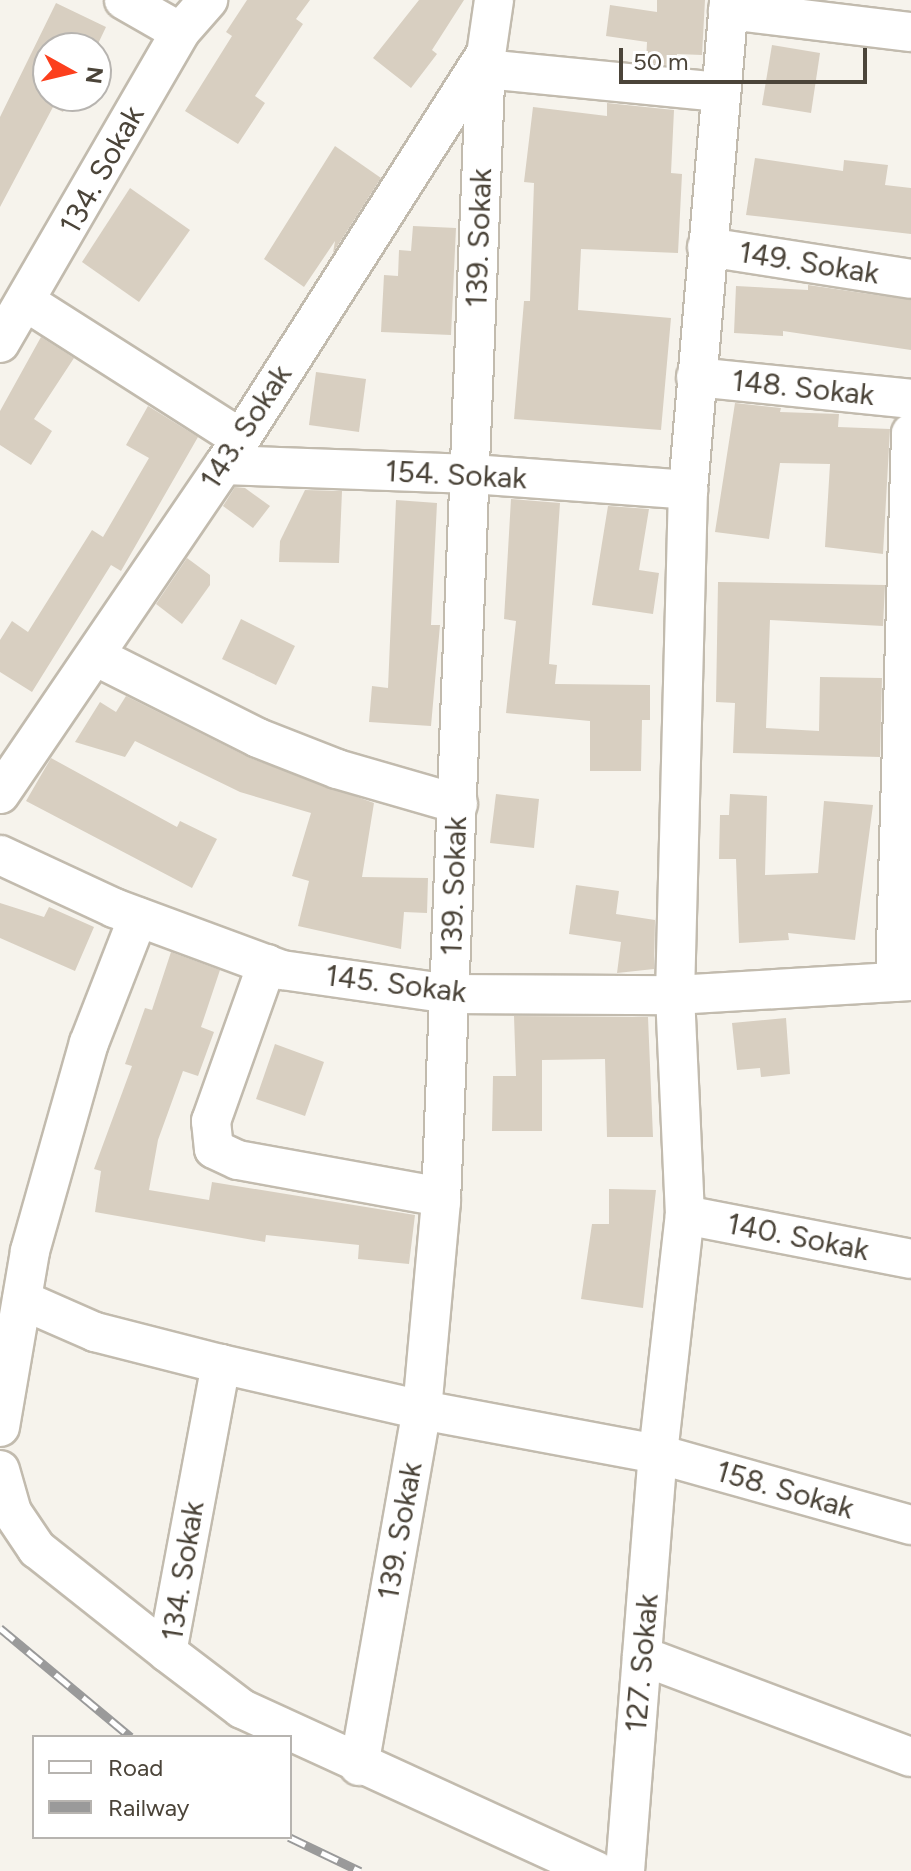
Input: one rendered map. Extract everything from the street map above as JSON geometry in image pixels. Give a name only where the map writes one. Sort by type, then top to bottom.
[{"type":"street","points":[[124,0],[180,32]]},
{"type":"street","name":"134. Sokak","points":[[0,343],[28,303],[180,32],[208,0]]},
{"type":"street","name":"139. Sokak","points":[[359,1766],[422,1410],[441,1197],[486,62],[494,0]]},
{"type":"street","points":[[728,5],[911,32]]},
{"type":"street","name":"127. Sokak","points":[[625,1871],[658,1454],[685,1215],[675,995],[688,490],[728,5]]},
{"type":"street","points":[[486,62],[721,92]]},
{"type":"street","name":"143. Sokak","points":[[0,794],[232,451],[486,62]]},
{"type":"street","name":"149. Sokak","points":[[707,247],[911,279]]},
{"type":"street","points":[[28,303],[232,451]]},
{"type":"street","name":"148. Sokak","points":[[696,377],[911,399]]},
{"type":"street","points":[[903,981],[911,433]]},
{"type":"street","name":"154. Sokak","points":[[232,451],[472,474],[688,490]]},
{"type":"street","points":[[95,656],[258,738],[337,769],[458,804]]},
{"type":"street","name":"145. Sokak","points":[[0,855],[138,917],[267,964],[450,994],[675,995],[903,981]]},
{"type":"street","points":[[0,1427],[22,1300],[15,1245],[138,917]]},
{"type":"street","points":[[267,964],[211,1121],[214,1149],[238,1160],[441,1197]]},
{"type":"street","name":"140. Sokak","points":[[685,1215],[911,1259]]},
{"type":"street","points":[[22,1300],[95,1332],[221,1364]]},
{"type":"street","name":"134. Sokak","points":[[221,1364],[167,1652],[242,1709],[359,1766],[596,1871]]},
{"type":"street","name":"158. Sokak","points":[[221,1364],[422,1410],[658,1454],[911,1525]]},
{"type":"street","points":[[0,1470],[12,1512],[37,1549],[167,1652]]},
{"type":"street","points":[[642,1656],[911,1757]]},
{"type":"building","points":[[247,0],[310,0],[296,19],[303,24],[255,96],[265,103],[238,144],[185,111],[232,36],[226,32]]},
{"type":"building","points":[[419,0],[464,0],[432,50],[437,54],[411,88],[373,58]]},
{"type":"building","points":[[657,0],[705,0],[702,55],[677,54],[676,66],[646,63],[647,42],[606,36],[610,5],[657,12]]},
{"type":"building","points":[[56,3],[106,27],[104,32],[42,32]]},
{"type":"building","points":[[772,45],[820,53],[811,113],[762,105]]},
{"type":"building","points":[[32,52],[32,112],[50,112],[0,207],[0,117]]},
{"type":"building","points":[[607,103],[674,110],[671,173],[682,174],[678,253],[581,249],[578,310],[671,318],[661,430],[514,419],[524,301],[530,301],[534,183],[524,182],[533,107],[607,116]]},
{"type":"building","points":[[335,146],[381,178],[333,253],[335,241],[304,287],[264,259]]},
{"type":"building","points":[[755,158],[843,171],[844,160],[888,165],[885,185],[911,188],[911,234],[746,215]]},
{"type":"building","points":[[130,188],[190,230],[139,302],[82,262]]},
{"type":"building","points":[[413,226],[456,228],[451,335],[381,332],[384,275],[398,276],[399,250],[411,251]]},
{"type":"building","points":[[808,285],[911,300],[911,350],[783,331],[783,336],[734,333],[736,286],[808,290]]},
{"type":"building","points":[[41,337],[74,358],[34,419],[52,431],[31,465],[0,445],[0,411]]},
{"type":"building","points":[[316,372],[366,379],[359,432],[309,425]]},
{"type":"building","points":[[735,403],[781,408],[780,412],[839,414],[838,427],[890,429],[883,554],[825,547],[830,464],[780,463],[769,539],[715,532]]},
{"type":"building","points":[[148,406],[198,437],[121,571],[111,565],[32,692],[0,672],[0,640],[12,621],[28,632],[92,530],[103,537],[149,458],[126,445]]},
{"type":"building","points":[[235,487],[245,488],[270,506],[253,528],[223,506]]},
{"type":"building","points":[[305,490],[342,491],[339,563],[279,562],[280,541]]},
{"type":"building","points":[[511,499],[560,503],[549,664],[557,665],[555,684],[650,685],[650,720],[642,720],[641,771],[590,771],[590,721],[506,713],[516,621],[504,619]]},
{"type":"building","points":[[396,500],[437,503],[431,625],[440,625],[431,726],[369,722],[372,686],[388,688]]},
{"type":"building","points":[[608,506],[649,509],[639,570],[659,573],[653,614],[592,605]]},
{"type":"building","points":[[187,558],[210,575],[210,585],[182,624],[156,604]]},
{"type":"building","points":[[718,582],[885,585],[883,626],[770,620],[766,728],[819,731],[820,677],[882,678],[880,757],[733,753],[735,703],[716,702]]},
{"type":"building","points":[[241,619],[295,646],[276,685],[222,659]]},
{"type":"building","points":[[126,696],[250,758],[374,803],[362,877],[428,878],[427,913],[404,912],[401,949],[298,926],[309,881],[292,876],[311,813],[240,792],[135,741],[125,757],[75,742],[100,702],[116,712]]},
{"type":"building","points":[[51,758],[177,827],[180,821],[217,839],[192,888],[26,801]]},
{"type":"building","points":[[496,794],[539,799],[534,848],[490,843]]},
{"type":"building","points":[[730,794],[767,796],[765,875],[818,873],[824,801],[873,805],[855,940],[788,933],[789,940],[739,943],[736,859],[719,859],[720,815],[729,815]]},
{"type":"building","points":[[576,885],[619,891],[616,914],[655,920],[654,969],[617,973],[621,942],[569,934]]},
{"type":"building","points":[[0,903],[44,917],[49,907],[94,927],[75,971],[0,938]]},
{"type":"building","points":[[171,952],[220,970],[201,1027],[214,1032],[198,1076],[183,1071],[158,1140],[149,1190],[209,1200],[212,1182],[415,1215],[409,1264],[358,1259],[359,1245],[266,1235],[265,1242],[95,1212],[101,1171],[94,1169],[132,1066],[125,1064],[145,1008],[152,1010]]},
{"type":"building","points":[[514,1016],[648,1017],[653,1137],[607,1137],[605,1059],[542,1060],[542,1131],[492,1131],[493,1076],[516,1076]]},
{"type":"building","points":[[786,1018],[790,1074],[761,1077],[760,1068],[737,1070],[732,1023]]},
{"type":"building","points":[[275,1044],[324,1062],[305,1116],[256,1099]]},
{"type":"building","points":[[609,1189],[656,1190],[643,1308],[581,1299],[592,1224],[609,1224]]},
{"type":"railway","points":[[0,1628],[129,1735]]},
{"type":"railway","points":[[292,1838],[360,1871]]}]
